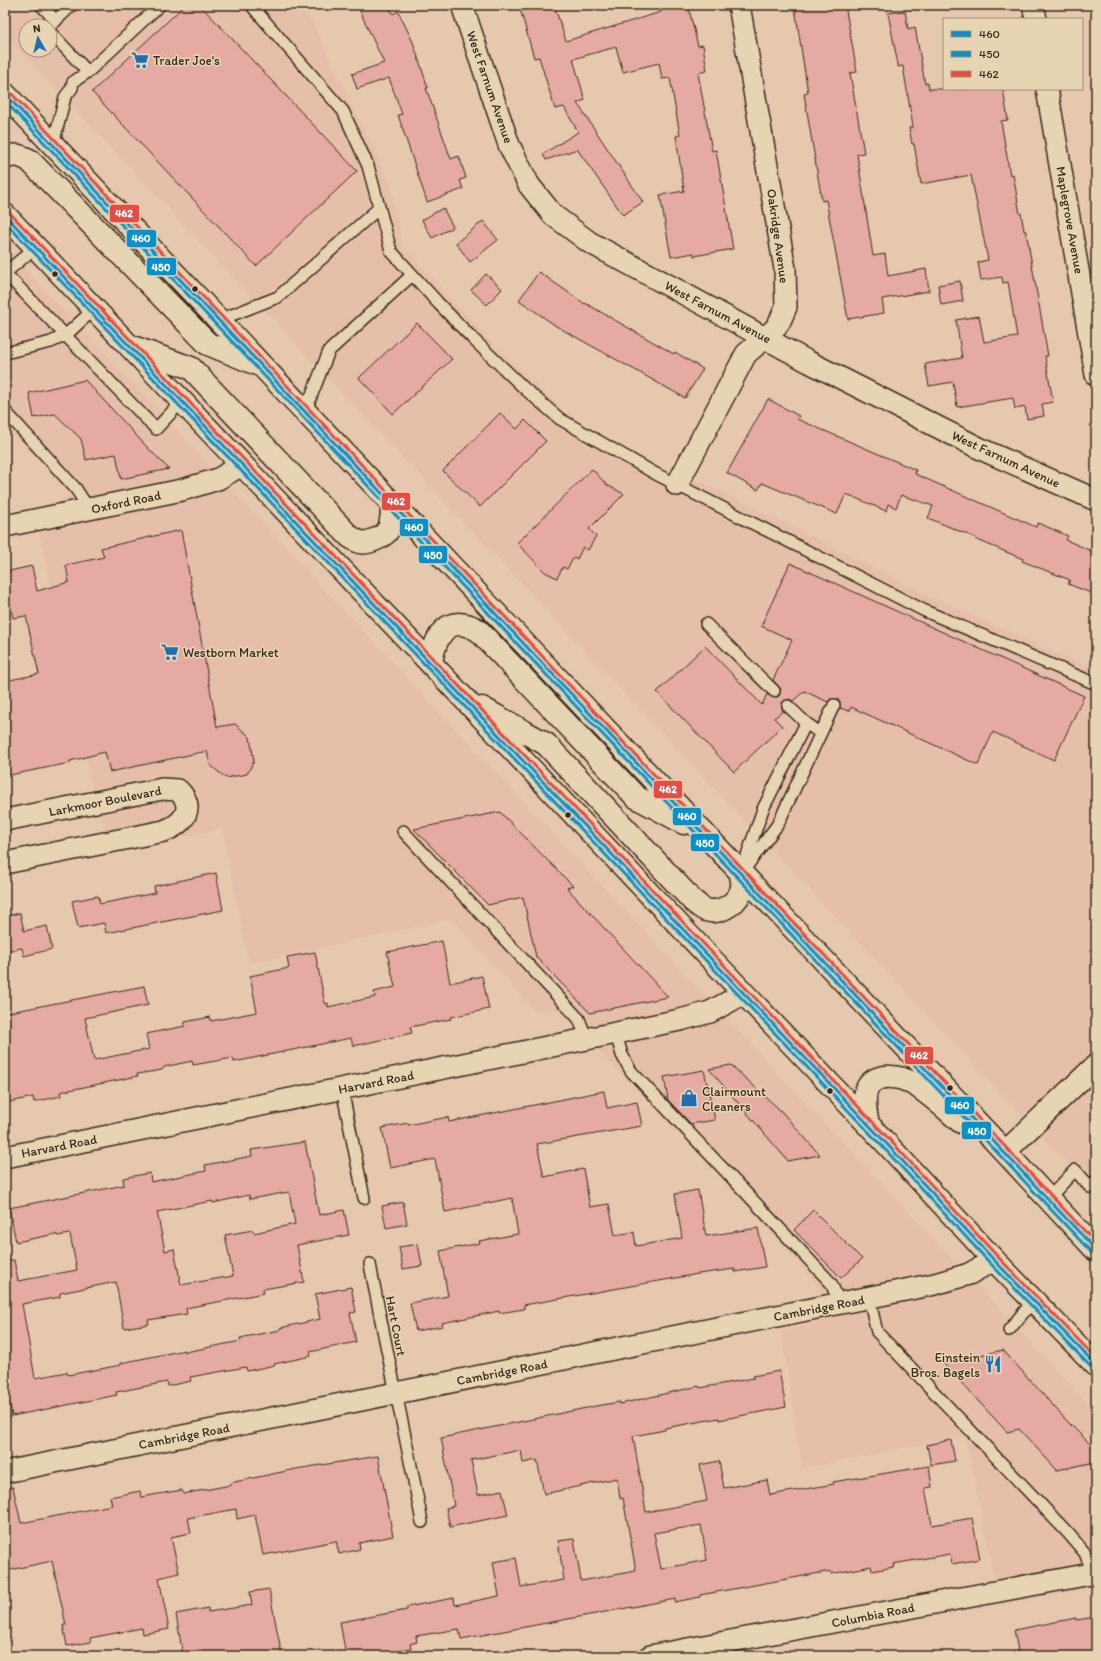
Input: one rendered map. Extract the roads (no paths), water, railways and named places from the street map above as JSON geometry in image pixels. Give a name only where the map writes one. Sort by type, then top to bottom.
[{"type":"main road","points":[[5,94],[264,366],[305,412],[1096,1250]]},
{"type":"main road","points":[[5,158],[18,155],[29,160],[208,344],[264,366]]},
{"type":"main road","points":[[5,215],[462,696],[994,1260],[1096,1365]]},
{"type":"main road","points":[[130,346],[191,368],[349,536],[360,542],[368,542],[380,537],[388,530],[391,519],[392,504]]},
{"type":"main road","points":[[431,664],[432,650],[438,637],[444,630],[455,624],[466,624],[478,630],[636,797],[703,834]]},
{"type":"main road","points":[[462,696],[546,744],[693,901],[706,910],[717,910],[728,906],[737,899],[742,887],[741,874]]},
{"type":"main road","points":[[868,1125],[864,1102],[866,1090],[872,1082],[881,1077],[889,1076],[914,1084],[962,1122],[1005,1152]]},
{"type":"street","name":"West Farnum Avenue","points":[[462,5],[509,145],[529,185],[553,215],[589,242],[809,362],[983,450],[1095,498]]},
{"type":"street","name":"Oakridge Avenue","points":[[677,485],[746,354],[774,330],[786,307],[785,269],[740,5]]},
{"type":"street","points":[[1033,5],[1036,18]]},
{"type":"street","name":"Maplegrove Avenue","points":[[1047,90],[1096,375]]},
{"type":"street","name":"Oxford Road","points":[[5,526],[190,488],[218,479],[242,465]]},
{"type":"street","name":"Larkmoor Boulevard","points":[[5,820],[162,789],[178,790],[185,796],[188,806],[185,817],[176,827],[164,831],[5,863]]},
{"type":"street","name":"Harvard Road","points":[[5,1157],[680,1020],[710,1012],[743,994]]},
{"type":"street","points":[[1005,1152],[1095,1067]]},
{"type":"street","name":"Cambridge Road","points":[[5,1472],[944,1282],[969,1274],[994,1260]]},
{"type":"street","name":"Columbia Road","points":[[650,1656],[1095,1573]]},
{"type":"lane","points":[[41,5],[49,18]]},
{"type":"lane","points":[[58,19],[72,5]]},
{"type":"lane","points":[[53,145],[66,98],[72,88],[73,82],[88,72],[160,5]]},
{"type":"lane","points":[[252,5],[343,110],[368,166],[391,251],[474,340],[525,389],[560,419],[656,474],[925,611],[1096,684]]},
{"type":"lane","points":[[58,40],[88,72]]},
{"type":"lane","points":[[219,320],[278,297],[379,208]]},
{"type":"lane","points":[[36,247],[5,273],[156,429],[182,401]]},
{"type":"lane","points":[[305,412],[329,351],[412,275]]},
{"type":"lane","points":[[5,353],[51,342],[66,335],[94,309]]},
{"type":"lane","points":[[5,411],[76,489],[89,509]]},
{"type":"lane","points":[[706,624],[774,691]]},
{"type":"lane","points":[[741,874],[778,824],[834,704]]},
{"type":"lane","points":[[788,706],[820,734]]},
{"type":"lane","points":[[741,874],[763,809],[806,723]]},
{"type":"lane","points":[[403,831],[579,1019],[587,1040]]},
{"type":"lane","points":[[616,1034],[622,1055],[631,1071],[831,1283],[840,1304]]},
{"type":"lane","points":[[342,1089],[364,1198]]},
{"type":"lane","points":[[1048,1199],[1075,1170],[1094,1188]]},
{"type":"lane","name":"Hart Court","points":[[370,1264],[396,1393],[402,1414],[422,1522]]},
{"type":"lane","points":[[869,1298],[877,1332],[1068,1533],[1085,1552],[1095,1573]]},
{"type":"lane","points":[[1010,1330],[1034,1300]]},
{"type":"place","name":"Trader Joe's","points":[[140,60]]},
{"type":"place","name":"Westborn Market","points":[[170,652]]},
{"type":"place","name":"Clairmount Cleaners","points":[[689,1098]]},
{"type":"place","name":"Einstein Bros. Bagels","points":[[993,1364]]}]
